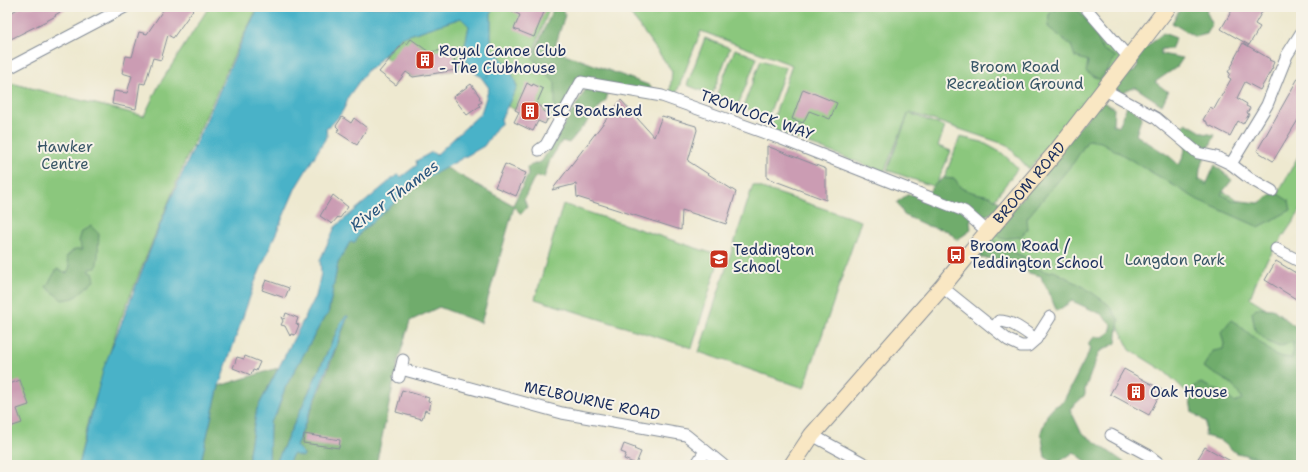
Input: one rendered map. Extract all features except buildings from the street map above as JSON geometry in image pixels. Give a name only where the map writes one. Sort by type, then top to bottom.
[{"type":"street","points":[[7,69],[125,7]]},
{"type":"street","points":[[1085,7],[1129,58]]},
{"type":"street","name":"BROOM ROAD","points":[[792,465],[812,435],[942,287],[1056,152],[1168,7]]},
{"type":"street","points":[[1232,164],[1267,105],[1287,55],[1301,33]]},
{"type":"street","name":"TROWLOCK WAY","points":[[539,150],[546,145],[581,82],[662,96],[779,138],[964,211],[988,232]]},
{"type":"street","points":[[1105,90],[1156,118],[1198,153],[1216,157],[1232,164],[1249,178],[1272,191]]},
{"type":"street","points":[[1276,249],[1301,262]]},
{"type":"street","points":[[942,287],[994,327],[1008,340],[1021,346],[1028,346],[1036,339],[1050,318]]},
{"type":"street","points":[[994,327],[999,321],[1004,321],[1013,324],[1036,339]]},
{"type":"street","name":"MELBOURNE ROAD","points":[[401,369],[562,413],[686,435],[723,465]]},
{"type":"street","points":[[812,435],[867,465]]},
{"type":"street","points":[[1111,435],[1148,455],[1161,465]]},
{"type":"street","points":[[696,465],[705,451]]},
{"type":"green space","name":"Hawker Centre","points":[[209,7],[258,7],[241,40],[184,164],[118,326],[89,420],[78,465],[7,465],[7,82],[144,116],[159,85]]},
{"type":"green space","points":[[494,7],[550,7],[532,55],[579,72],[556,116],[545,124],[507,106],[517,87],[507,66],[491,49],[491,13]]},
{"type":"green space","points":[[554,7],[561,7],[565,15],[554,50],[651,86],[650,91],[578,79],[559,115],[555,106],[555,83],[532,58]]},
{"type":"green space","name":"Broom Road Recreation Ground","points":[[624,7],[1078,7],[1122,57],[1029,169],[1007,145],[909,112],[884,172],[770,129],[792,65],[701,31],[676,94],[670,92],[672,71]]},
{"type":"green space","points":[[1060,7],[1075,7],[1094,29],[1102,49],[1116,57],[1100,80],[1086,72],[1088,61],[1075,57],[1071,45],[1048,27],[1049,14]]},
{"type":"green space","points":[[1181,7],[1211,7],[1206,11],[1212,23],[1207,34],[1195,37],[1172,23]]},
{"type":"green space","points":[[461,18],[469,26],[463,55],[470,65],[456,70],[412,77],[384,56],[400,38]]},
{"type":"green space","points":[[1163,33],[1176,38],[1171,49],[1161,49],[1161,54],[1183,58],[1177,67],[1155,82],[1168,92],[1162,105],[1135,87],[1119,94],[1111,86],[1124,71],[1134,72],[1138,65],[1134,58]]},
{"type":"green space","points":[[705,38],[730,48],[712,95],[687,85]]},
{"type":"green space","points":[[735,49],[757,58],[738,105],[716,96]]},
{"type":"green space","points":[[761,60],[786,68],[768,117],[743,107]]},
{"type":"green space","points":[[586,89],[609,90],[606,100],[569,143],[562,141],[550,160],[544,178],[537,176],[533,180],[524,199],[527,207],[521,214],[514,207],[481,323],[439,307],[410,321],[399,358],[376,465],[287,465],[293,454],[303,456],[304,454],[296,446],[326,375],[348,316],[337,331],[275,465],[269,465],[270,422],[276,414],[285,388],[324,318],[328,314],[338,263],[350,242],[355,242],[360,233],[415,185],[445,167],[513,205],[528,175],[527,167],[542,161]]},
{"type":"green space","points":[[1101,101],[1114,108],[1113,125],[1119,127],[1127,106],[1142,116],[1136,135],[1169,156],[1179,165],[1184,155],[1185,147],[1177,130],[1186,123],[1203,133],[1215,135],[1200,168],[1199,181],[1206,185],[1215,165],[1232,180],[1221,194],[1232,200],[1259,203],[1275,192],[1289,201],[1291,210],[1259,227],[1198,200],[1101,142],[1088,140],[1074,162],[1027,218],[1028,229],[1020,237],[1002,239],[994,232]]},
{"type":"green space","points":[[909,113],[945,127],[938,146],[951,151],[935,187],[887,170]]},
{"type":"green space","name":"Langdon Park","points":[[1097,119],[1141,147],[1266,215],[1301,151],[1301,210],[1261,269],[1250,298],[1301,330],[1301,465],[1262,465],[1233,448],[1202,406],[1164,371],[1130,350],[1114,318],[987,242]]},
{"type":"green space","points":[[960,137],[982,142],[1002,153],[1018,168],[991,204],[942,184]]},
{"type":"green space","points":[[943,178],[955,179],[961,188],[990,196],[999,202],[998,210],[970,220],[971,230],[957,240],[948,231],[928,226],[904,215],[897,202],[907,195],[928,193],[933,186]]},
{"type":"green space","points":[[753,185],[861,221],[804,388],[699,352]]},
{"type":"green space","points":[[563,204],[720,256],[692,348],[535,299]]},
{"type":"green space","points":[[91,226],[99,234],[96,268],[89,269],[89,272],[92,273],[94,281],[74,298],[62,300],[46,287],[57,269],[67,273],[70,266],[66,257],[75,249],[83,249],[79,241],[82,231]]},
{"type":"green space","points":[[988,240],[997,242],[1002,247],[1027,258],[1041,270],[1047,272],[1054,271],[1084,287],[1108,304],[1119,320],[1116,343],[1099,352],[1085,389],[1085,395],[1070,409],[1081,432],[1128,465],[1088,465],[1074,452],[1056,464],[1045,457],[1041,432],[1047,415],[1054,407],[1063,402],[1091,348],[1089,346],[1089,342],[1095,337],[1103,337],[1110,332],[1112,325],[1101,314],[1072,301],[1057,311],[1041,276],[1029,273],[1016,264],[1008,266],[998,259],[980,258],[981,248]]},
{"type":"green space","points":[[1256,308],[1273,309],[1301,331],[1301,465],[1273,465],[1258,457],[1236,453],[1220,440],[1205,436],[1206,422],[1192,412],[1190,400],[1195,386],[1201,383],[1223,393],[1234,402],[1242,399],[1232,384],[1203,367],[1213,351],[1223,349],[1224,344],[1221,332],[1231,320],[1276,356],[1292,358],[1293,342],[1279,347],[1268,342],[1255,330],[1252,312]]},
{"type":"green space","points":[[278,368],[257,409],[249,453],[249,465],[200,465],[219,386]]},
{"type":"water","name":"River Thames","points":[[259,7],[494,7],[491,13],[491,49],[507,66],[513,75],[517,87],[501,119],[502,123],[497,127],[484,146],[415,185],[360,233],[355,242],[350,242],[338,263],[328,314],[324,318],[285,388],[276,414],[270,422],[269,465],[249,465],[249,453],[257,409],[316,296],[321,273],[320,260],[335,227],[398,174],[401,177],[417,165],[416,161],[432,152],[436,155],[481,113],[489,88],[481,77],[475,73],[463,55],[469,26],[461,18],[400,38],[371,69],[369,68],[348,97],[340,115],[326,129],[327,136],[296,187],[255,282],[219,386],[200,465],[78,465],[104,367],[168,205],[246,32]]},
{"type":"water","points":[[348,316],[296,446],[304,454],[303,457],[293,454],[287,465],[275,465],[342,320]]},
{"type":"ferry route","points":[[487,77],[495,61]]},
{"type":"place","name":"Royal Canoe Club - The Clubhouse","points":[[425,60]]},
{"type":"place","name":"TSC Boatshed","points":[[530,111]]},
{"type":"place","name":"Broom Road / Teddington School","points":[[956,255]]},
{"type":"place","name":"Teddington School","points":[[719,259]]},
{"type":"place","name":"Oak House","points":[[1136,392]]}]
